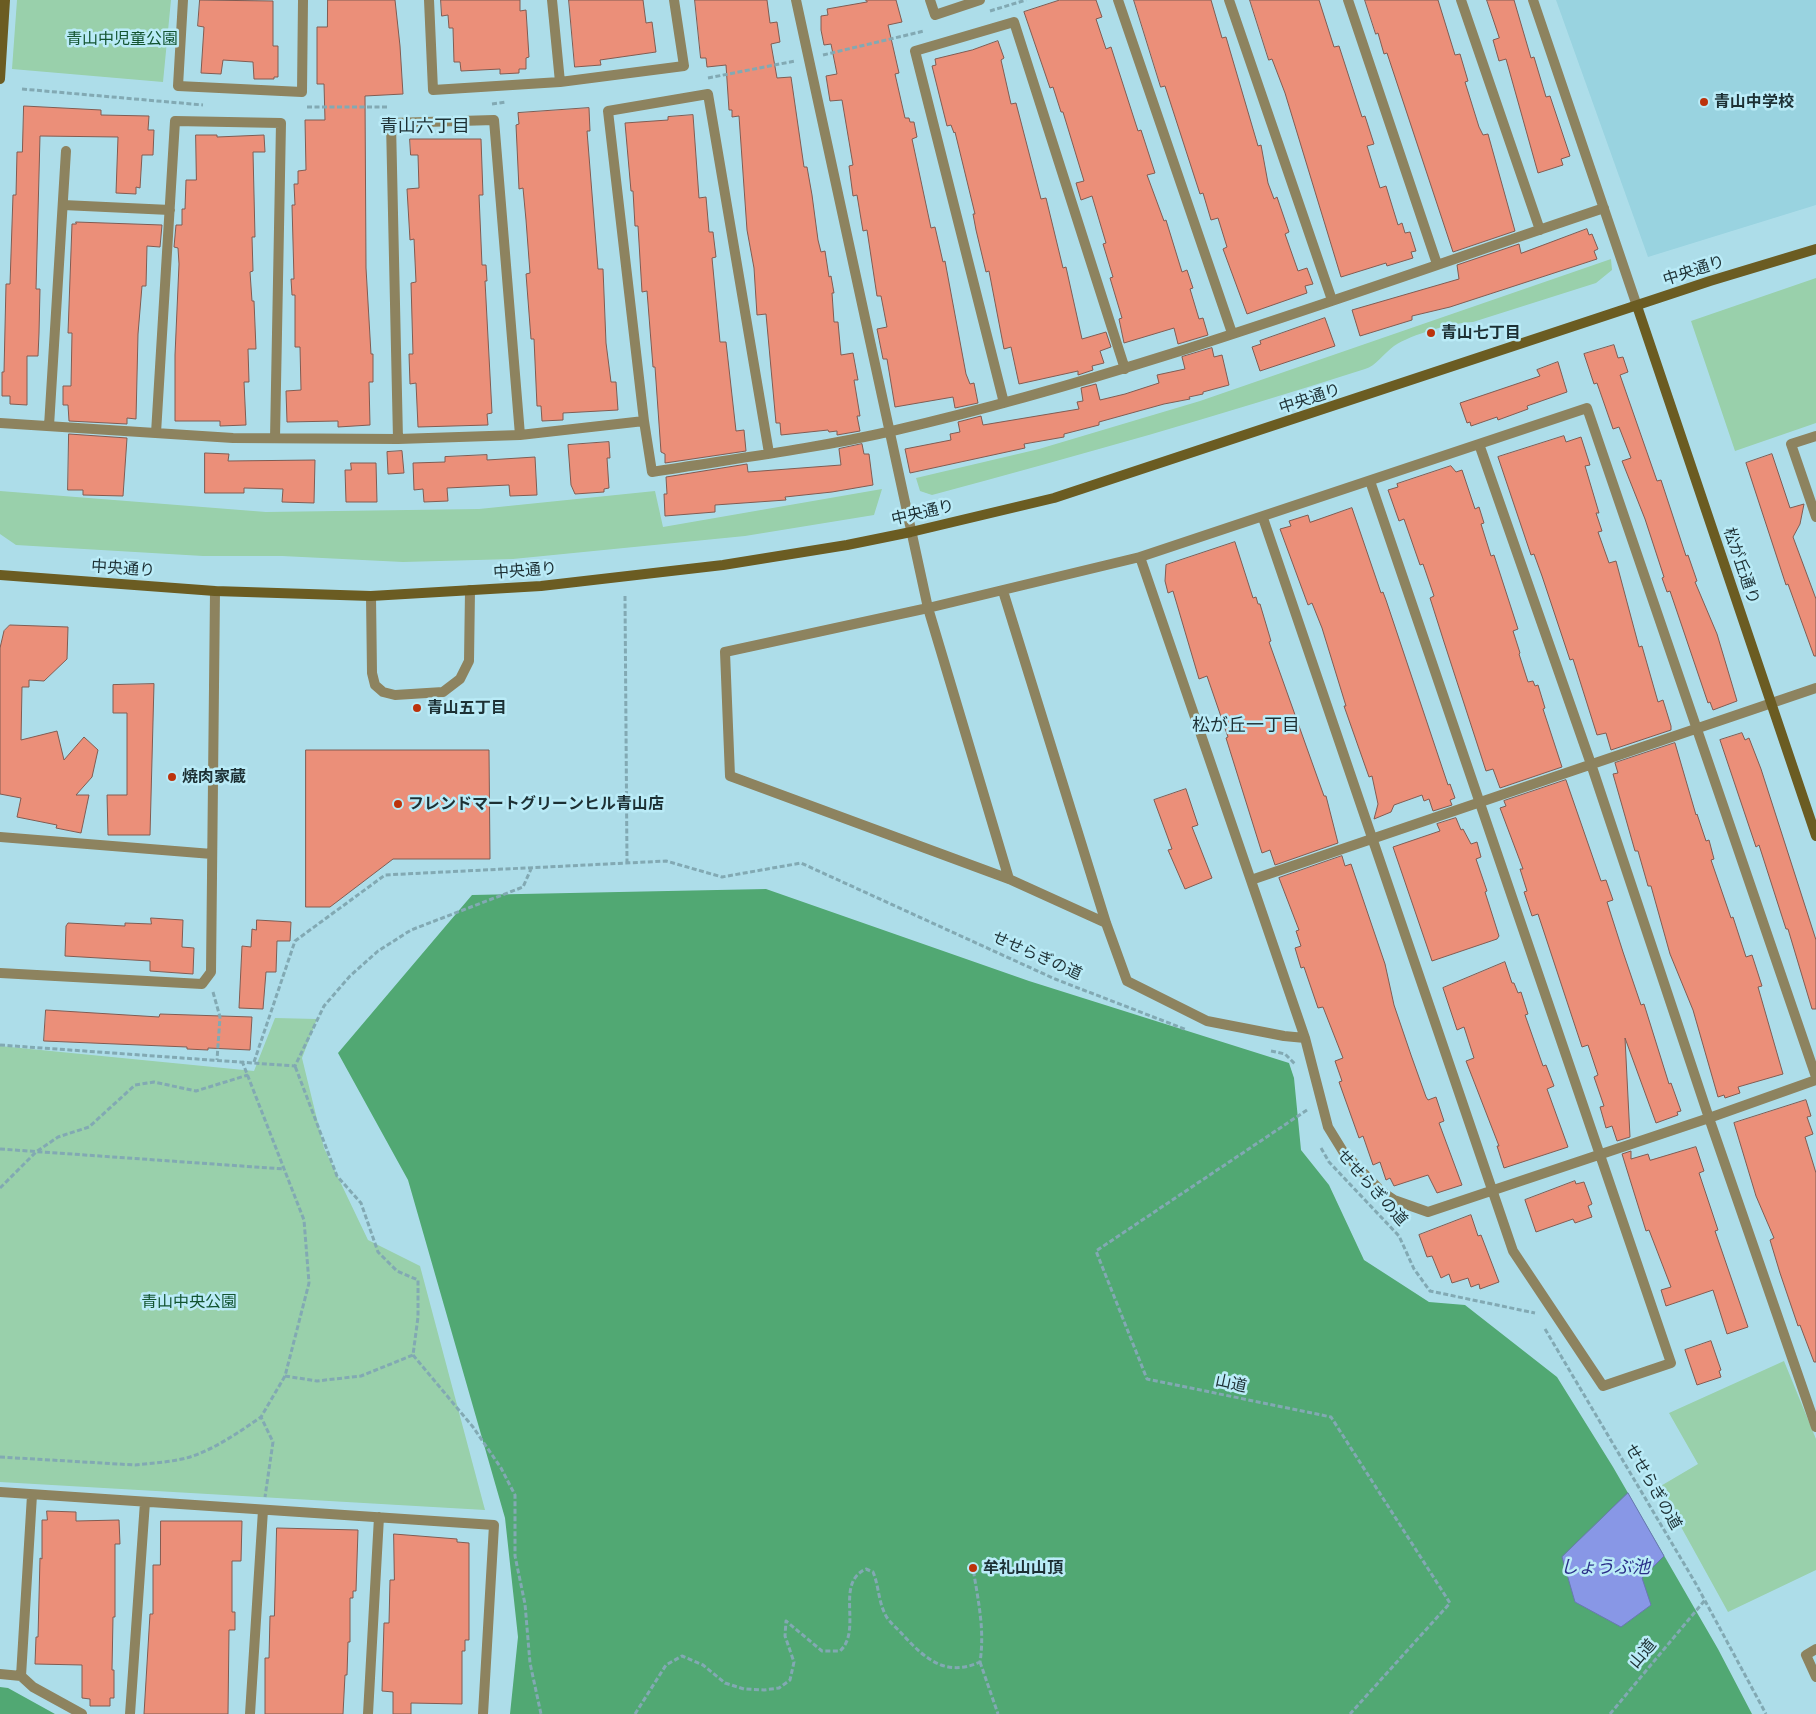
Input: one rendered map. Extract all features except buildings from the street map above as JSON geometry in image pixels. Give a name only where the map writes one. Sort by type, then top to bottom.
[{"type":"street","points":[[0,79],[5,0]]},
{"type":"street","points":[[183,0],[178,86],[302,92],[303,0]]},
{"type":"street","points":[[429,0],[433,90],[560,82],[684,66],[674,0]]},
{"type":"street","points":[[552,0],[560,82]]},
{"type":"street","points":[[796,0],[928,608],[1009,878]]},
{"type":"street","points":[[930,0],[935,15],[980,0]]},
{"type":"street","points":[[1118,0],[1232,333]]},
{"type":"street","points":[[1229,0],[1332,300]]},
{"type":"street","points":[[1348,0],[1437,264]]},
{"type":"street","points":[[1461,0],[1540,230]]},
{"type":"street","points":[[1533,0],[1637,306]]},
{"type":"street","points":[[1004,403],[915,51],[1014,22],[1125,370]]},
{"type":"street","points":[[769,453],[708,94],[608,111],[644,421],[652,472],[769,453],[890,432],[1125,370],[1604,208]]},
{"type":"street","points":[[398,439],[391,123],[408,122],[494,120],[520,435]]},
{"type":"street","points":[[156,434],[176,121],[281,123],[275,438]]},
{"type":"street","points":[[49,426],[66,151]]},
{"type":"street","points":[[62,205],[170,210]]},
{"type":"street","name":"中央通り","points":[[0,575],[215,591],[371,596],[541,586],[723,565],[911,532],[1063,496],[1710,281],[1816,249]]},
{"type":"street","name":"松が丘通り","points":[[1637,306],[1816,836]]},
{"type":"street","points":[[1106,923],[1009,878],[730,776],[725,652],[928,608],[1140,558],[1587,408],[1816,1078],[1708,1118],[1428,1212],[1394,1200],[1382,1192],[1344,1153],[1328,1127],[1305,1038],[1140,558]]},
{"type":"street","points":[[0,423],[234,438],[398,439],[520,435],[644,421]]},
{"type":"street","points":[[1816,436],[1791,444],[1816,517]]},
{"type":"street","points":[[1479,444],[1591,764],[1708,1118],[1816,1427]]},
{"type":"street","points":[[1263,518],[1513,1251],[1603,1386],[1671,1363],[1370,481]]},
{"type":"street","points":[[371,596],[372,673],[375,684],[383,692],[394,695],[443,692],[460,679],[470,661],[470,590]]},
{"type":"street","points":[[0,973],[202,984],[211,972],[215,591]]},
{"type":"street","points":[[1003,591],[1106,923],[1127,981],[1207,1021],[1284,1036],[1305,1038]]},
{"type":"street","points":[[1251,880],[1816,688]]},
{"type":"street","points":[[0,837],[212,854]]},
{"type":"street","points":[[0,1492],[494,1525],[484,1714]]},
{"type":"street","points":[[21,1676],[32,1495]]},
{"type":"street","points":[[130,1714],[146,1502]]},
{"type":"street","points":[[250,1714],[263,1510]]},
{"type":"street","points":[[368,1714],[379,1517]]},
{"type":"street","points":[[1816,1650],[1806,1655],[1816,1677]]},
{"type":"street","points":[[0,1674],[21,1676],[33,1687],[82,1714]]},
{"type":"path","points":[[176,121],[178,86]]},
{"type":"path","points":[[254,1062],[296,941],[385,875],[627,863],[625,596]]},
{"type":"path","name":"せせらぎの道","points":[[627,863],[666,861],[722,877],[801,862],[1054,979],[1188,1030]]},
{"type":"path","points":[[285,1376],[317,1381],[361,1376],[414,1354],[418,1310],[418,1280],[397,1271],[378,1252],[360,1203],[337,1176],[295,1066],[324,1006],[350,976],[378,951],[411,930],[523,887],[532,868]]},
{"type":"path","points":[[206,978],[216,998],[220,1017],[217,1060]]},
{"type":"path","points":[[0,1045],[295,1066]]},
{"type":"path","points":[[1268,1050],[1285,1054],[1296,1064],[1298,1074]]},
{"type":"path","points":[[0,1457],[134,1465],[154,1462],[192,1456],[231,1438],[261,1417],[285,1376],[309,1283],[304,1220],[242,1061]]},
{"type":"path","points":[[0,1188],[36,1152],[58,1137],[89,1127],[135,1085],[154,1082],[196,1091],[248,1074]]},
{"type":"path","points":[[1305,1101],[1310,1119]]},
{"type":"path","name":"山道","points":[[1307,1110],[1096,1251],[1147,1379],[1331,1417],[1450,1603],[1350,1714]]},
{"type":"path","name":"せせらぎの道","points":[[1319,1145],[1329,1162],[1399,1236],[1414,1269],[1430,1291],[1534,1311],[1539,1319]]},
{"type":"path","points":[[0,1149],[284,1169]]},
{"type":"path","name":"せせらぎの道","points":[[1544,1327],[1705,1600],[1766,1714]]},
{"type":"path","points":[[261,1417],[273,1442],[263,1510]]},
{"type":"path","points":[[973,1568],[982,1631],[980,1662],[998,1714]]},
{"type":"path","points":[[635,1714],[666,1664],[682,1656],[703,1665],[725,1683],[744,1689],[764,1690],[779,1688],[790,1680],[794,1662],[785,1636],[786,1621],[822,1651],[840,1651],[846,1646],[850,1626],[850,1587],[855,1576],[866,1569],[873,1572],[876,1577],[878,1597],[887,1617],[928,1660],[960,1669],[980,1662]]},
{"type":"path","name":"山道","points":[[1610,1714],[1705,1600]]},
{"type":"shaded area","name":"青山中学校","points":[[1556,0],[1816,0],[1816,205],[1648,257]]},
{"type":"green space","name":"青山中児童公園","points":[[17,0],[171,0],[163,82],[12,69]]},
{"type":"green space","points":[[1611,259],[1612,270],[1596,283],[1473,322],[1421,333],[1394,346],[1373,365],[1365,369],[1204,419],[987,480],[932,495],[920,491],[916,478],[1039,449],[1200,401]]},
{"type":"green space","points":[[1816,278],[1816,423],[1735,451],[1691,321]]},
{"type":"green space","points":[[882,489],[874,515],[745,536],[513,559],[403,562],[282,556],[203,556],[16,545],[0,534],[0,491],[266,512],[479,509],[655,491],[663,527]]},
{"type":"green space","points":[[766,889],[1029,981],[1289,1063],[1294,1078],[1301,1150],[1329,1185],[1364,1260],[1429,1302],[1465,1305],[1557,1377],[1613,1467],[1718,1649],[1752,1714],[510,1714],[518,1637],[505,1518],[408,1180],[338,1053],[472,895]]},
{"type":"green space","name":"青山中央公園","points":[[275,1018],[317,1019],[302,1058],[324,1148],[368,1240],[420,1266],[485,1510],[0,1482],[0,1046],[254,1071]]},
{"type":"green space","points":[[1784,1361],[1816,1439],[1816,1570],[1728,1612],[1659,1487],[1698,1464],[1669,1413]]},
{"type":"green space","points":[[0,1687],[8,1688],[55,1714],[0,1714]]},
{"type":"water","name":"しょうぶ池","points":[[1628,1493],[1664,1556],[1642,1578],[1651,1605],[1621,1627],[1575,1602],[1562,1557]]},
{"type":"place","name":"青山中学校","points":[[1704,102]]},
{"type":"place","name":"青山七丁目","points":[[1431,333]]},
{"type":"place","name":"青山五丁目","points":[[417,708]]},
{"type":"place","name":"焼肉家蔵","points":[[172,777]]},
{"type":"place","name":"フレンドマートグリーンヒル青山店","points":[[398,804]]},
{"type":"place","name":"牟礼山山頂","points":[[973,1568]]},
{"type":"district","name":"青山六丁目","points":[[425,127]]},
{"type":"district","name":"松が丘一丁目","points":[[1246,726]]}]
